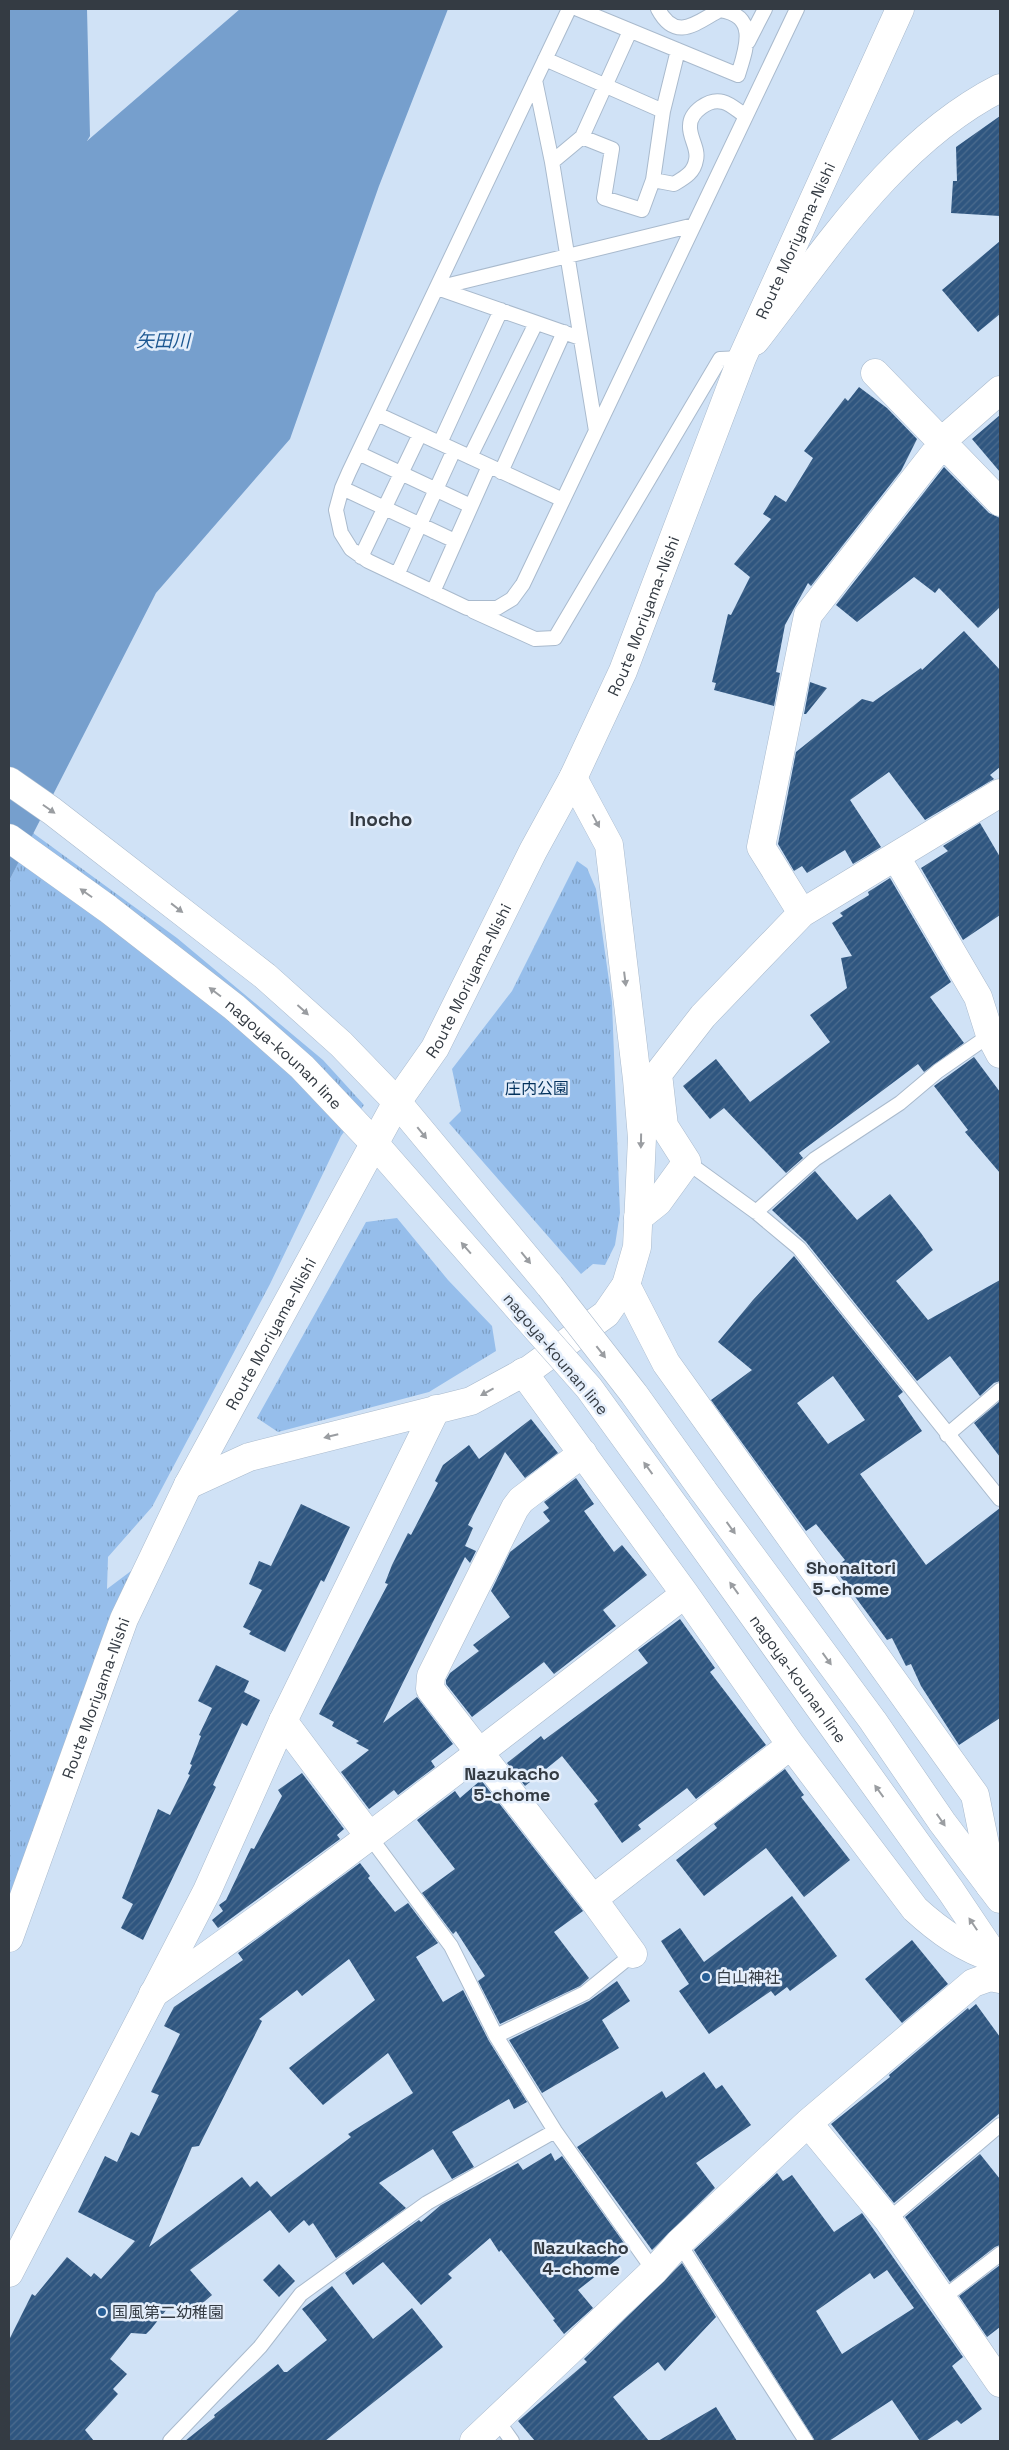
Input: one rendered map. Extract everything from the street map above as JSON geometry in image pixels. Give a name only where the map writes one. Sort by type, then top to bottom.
[{"type":"street","name":"Route Moriyama-Nishi","points":[[9,1938],[124,1619],[188,1485],[397,1102],[435,1048],[533,851],[573,778],[623,671],[742,358],[900,9]]},
{"type":"street","points":[[742,358],[874,188],[935,132],[985,96],[1000,88]]},
{"type":"street","points":[[875,373],[1000,502]]},
{"type":"street","points":[[802,912],[761,847],[808,615],[943,443],[1000,390]]},
{"type":"street","points":[[188,1485],[248,1457],[470,1401],[523,1372],[606,1314],[626,1285],[637,1247],[642,1138],[637,1079],[610,845],[573,778]]},
{"type":"street","name":"nagoya-kounan line","points":[[9,781],[52,811],[264,976],[341,1044],[397,1102],[550,1286],[634,1394],[873,1721],[942,1822],[995,1893]]},
{"type":"street","points":[[638,1218],[658,1202],[687,1162],[664,1126],[658,1074],[703,1016],[802,912],[1000,793]]},
{"type":"street","name":"nagoya-kounan line","points":[[9,838],[108,908],[234,1007],[302,1067],[354,1120],[589,1388],[951,1891],[999,1967]]},
{"type":"street","points":[[896,857],[978,997],[997,1039]]},
{"type":"street","points":[[626,1285],[666,1363],[975,1795],[995,1893]]},
{"type":"street","points":[[474,2441],[504,2431],[679,2243],[808,2123],[973,1982],[990,1977],[999,1967],[938,1930],[915,1909],[791,1745],[685,1594],[523,1372]]},
{"type":"street","points":[[9,2273],[207,1892],[284,1720],[436,1409]]},
{"type":"street","points":[[583,1453],[521,1500],[515,1508],[432,1676],[430,1688],[593,1899],[633,1954]]},
{"type":"street","points":[[153,1994],[269,1913],[370,1838],[478,1752],[685,1594]]},
{"type":"street","points":[[284,1720],[370,1838]]},
{"type":"street","points":[[593,1899],[791,1745]]},
{"type":"street","points":[[808,2123],[888,2220],[1000,2383]]},
{"type":"lane","points":[[569,9],[342,488],[336,510],[341,533],[351,549],[397,575],[535,639],[555,638],[720,359],[742,358]]},
{"type":"lane","points":[[578,9],[738,75],[748,42],[765,9]]},
{"type":"lane","points":[[658,9],[671,24],[683,28],[696,26],[720,10],[733,12],[744,24],[748,42]]},
{"type":"lane","points":[[467,608],[497,608],[512,599],[523,584],[797,9]]},
{"type":"lane","points":[[552,162],[582,137],[630,30]]},
{"type":"lane","points":[[582,137],[612,149],[604,198],[642,210],[653,180],[663,111],[678,50]]},
{"type":"lane","points":[[545,59],[663,111]]},
{"type":"lane","points":[[535,80],[552,162],[566,257],[596,431]]},
{"type":"lane","points":[[653,180],[674,184],[686,177],[694,167],[697,157],[690,126],[696,111],[711,101],[724,102],[746,116]]},
{"type":"lane","points":[[438,288],[694,225]]},
{"type":"lane","points":[[438,288],[580,338]]},
{"type":"lane","points":[[440,443],[501,310]]},
{"type":"lane","points":[[470,458],[536,323]]},
{"type":"lane","points":[[433,592],[471,506],[495,469],[564,332]]},
{"type":"lane","points":[[376,414],[563,500]]},
{"type":"lane","points":[[361,556],[420,434]]},
{"type":"lane","points":[[397,575],[454,450]]},
{"type":"lane","points":[[358,453],[471,506]]},
{"type":"lane","points":[[342,488],[455,541]]},
{"type":"lane","points":[[756,1212],[815,1159],[900,1103],[938,1071],[997,1039]]},
{"type":"lane","points":[[687,1162],[756,1212],[799,1248],[1000,1499]]},
{"type":"lane","points":[[947,1434],[1000,1390]]},
{"type":"lane","points":[[370,1838],[451,1946],[496,2036],[555,2131],[654,2271]]},
{"type":"lane","points":[[496,2036],[585,1993],[633,1954]]},
{"type":"lane","points":[[888,2220],[1000,2125]]},
{"type":"lane","points":[[170,2441],[260,2347],[301,2294],[427,2203],[555,2131]]},
{"type":"lane","points":[[679,2243],[806,2441]]},
{"type":"lane","points":[[943,2298],[1000,2254]]},
{"type":"green space","points":[[33,833],[177,938],[323,1060],[364,1105],[341,1136],[270,1284],[152,1507],[108,1557],[107,1589],[155,1553],[9,1938],[9,881]]},
{"type":"green space","name":"庄内公園","points":[[577,861],[587,868],[596,889],[612,1002],[620,1213],[615,1245],[605,1265],[593,1264],[581,1274],[449,1123],[461,1111],[452,1069],[512,991]]},
{"type":"green space","points":[[397,1218],[448,1280],[492,1326],[496,1351],[429,1392],[278,1432],[257,1418],[366,1222]]},
{"type":"water","name":"矢田川","points":[[9,9],[87,9],[90,136],[87,141],[240,9],[448,9],[379,186],[290,439],[156,593],[9,881]]},
{"type":"building","points":[[1000,116],[1000,216],[951,213],[953,181],[957,181],[956,147]]},
{"type":"building","points":[[1000,241],[1000,314],[978,332],[942,290]]},
{"type":"building","points":[[859,387],[887,408],[917,439],[901,471],[811,586],[808,583],[785,625],[776,672],[780,673],[774,706],[714,690],[716,683],[712,682],[728,614],[731,615],[750,577],[734,564],[771,519],[763,514],[775,495],[786,502],[813,458],[804,451],[845,398],[848,401]]},
{"type":"building","points":[[1000,415],[1000,472],[972,439]]},
{"type":"building","points":[[944,467],[989,513],[1000,518],[1000,607],[978,628],[939,588],[935,593],[914,577],[857,622],[836,605]]},
{"type":"building","points":[[964,631],[1000,670],[1000,767],[990,775],[994,779],[925,820],[889,772],[850,800],[881,847],[853,864],[845,850],[807,873],[802,866],[794,871],[778,844],[796,752],[862,699],[873,702],[921,668],[922,670]]},
{"type":"building","points":[[810,682],[827,688],[804,714]]},
{"type":"building","points":[[980,823],[1000,857],[1000,915],[963,940],[921,868],[948,851],[943,846]]},
{"type":"building","points":[[890,878],[951,982],[930,997],[964,1043],[924,1072],[918,1064],[799,1153],[803,1158],[786,1173],[724,1108],[710,1119],[683,1086],[716,1059],[750,1102],[830,1042],[810,1015],[847,988],[841,958],[852,956],[832,923],[843,916],[840,913],[869,895],[868,892]]},
{"type":"building","points":[[974,1057],[1000,1092],[1000,1173],[965,1132],[968,1130],[934,1086]]},
{"type":"building","points":[[815,1171],[857,1220],[890,1194],[921,1233],[933,1250],[896,1281],[928,1320],[1000,1280],[1000,1381],[994,1383],[980,1396],[950,1356],[917,1381],[806,1242],[772,1210]]},
{"type":"building","points":[[794,1256],[903,1392],[898,1396],[922,1431],[860,1474],[926,1565],[1000,1508],[1000,1718],[959,1745],[921,1686],[911,1664],[906,1666],[892,1638],[887,1640],[834,1568],[845,1560],[816,1524],[806,1531],[711,1400],[752,1370],[718,1342],[753,1300]],"holes":[[[833,1376],[865,1420],[828,1444],[797,1403]]]},
{"type":"building","points":[[1000,1401],[1000,1457],[974,1423]]},
{"type":"building","points":[[531,1419],[558,1453],[525,1478],[505,1452],[468,1525],[473,1528],[465,1546],[476,1551],[470,1563],[465,1557],[383,1723],[417,1697],[453,1744],[431,1761],[435,1767],[398,1795],[394,1790],[369,1809],[341,1772],[369,1750],[356,1743],[359,1741],[332,1726],[334,1722],[319,1714],[388,1584],[385,1583],[392,1565],[408,1533],[411,1535],[438,1483],[435,1481],[443,1465],[469,1445],[479,1459]]},
{"type":"building","points":[[576,1478],[594,1504],[584,1511],[614,1552],[622,1545],[647,1575],[603,1610],[616,1626],[554,1674],[544,1662],[472,1717],[446,1684],[446,1680],[450,1673],[479,1651],[473,1645],[510,1617],[491,1591],[510,1552],[550,1521],[543,1512],[549,1508],[544,1502]]},
{"type":"building","points":[[301,1504],[350,1527],[324,1582],[321,1580],[285,1652],[249,1634],[251,1631],[243,1627],[262,1590],[249,1584],[259,1561],[271,1566]]},
{"type":"building","points":[[680,1619],[715,1668],[710,1672],[766,1745],[696,1799],[687,1788],[638,1825],[641,1829],[622,1843],[594,1804],[598,1801],[562,1756],[525,1786],[507,1763],[541,1736],[544,1740],[648,1663],[638,1650]]},
{"type":"building","points":[[216,1665],[249,1681],[244,1692],[260,1700],[247,1726],[242,1723],[213,1785],[216,1787],[143,1940],[121,1928],[133,1904],[122,1898],[158,1809],[170,1815],[190,1775],[188,1774],[192,1765],[190,1764],[201,1736],[199,1735],[212,1708],[198,1701]]},
{"type":"building","points":[[785,1769],[804,1795],[801,1797],[850,1860],[804,1897],[766,1848],[704,1896],[676,1860],[717,1828],[714,1824]]},
{"type":"building","points":[[302,1773],[344,1829],[337,1835],[340,1839],[218,1928],[212,1920],[223,1911],[219,1905],[226,1900],[251,1848],[254,1849],[282,1796],[278,1790]]},
{"type":"building","points":[[481,1780],[583,1911],[554,1932],[589,1978],[580,1986],[500,2024],[478,1981],[485,1976],[456,1931],[453,1934],[422,1893],[455,1869],[417,1820],[455,1791],[460,1798]]},
{"type":"building","points":[[360,1863],[370,1876],[368,1878],[395,1912],[408,1903],[438,1943],[416,1957],[443,2002],[463,1990],[489,2041],[527,2102],[514,2109],[509,2099],[452,2132],[474,2167],[452,2179],[433,2149],[379,2183],[406,2208],[336,2258],[313,2223],[309,2226],[304,2220],[289,2233],[270,2210],[190,2270],[212,2295],[184,2319],[171,2304],[146,2334],[131,2333],[110,2359],[127,2374],[113,2389],[118,2394],[85,2430],[94,2441],[9,2441],[9,2340],[32,2294],[35,2296],[67,2257],[91,2277],[94,2273],[101,2279],[135,2241],[78,2212],[105,2156],[117,2162],[131,2132],[139,2136],[159,2095],[151,2092],[180,2034],[164,2026],[174,2007],[243,1960],[238,1953]],"holes":[[[349,1959],[375,2000],[289,2068],[323,2105],[388,2053],[413,2093],[348,2134],[351,2137],[271,2197],[257,2181],[250,2187],[242,2177],[149,2247],[192,2147],[199,2146],[262,2021],[259,2019],[297,1990],[302,1996]]]},
{"type":"building","points":[[792,1896],[837,1956],[790,1991],[787,1987],[775,1996],[771,1991],[709,2034],[679,1991],[689,1984],[661,1941],[680,1928],[704,1962]]},
{"type":"building","points":[[912,1940],[948,1984],[902,2023],[865,1979]]},
{"type":"building","points":[[617,1981],[630,2001],[602,2020],[619,2048],[542,2093],[509,2040],[589,2001]]},
{"type":"building","points":[[976,2004],[1000,2037],[1000,2113],[894,2203],[831,2124],[890,2077],[889,2075],[968,2008],[969,2010]]},
{"type":"building","points":[[704,2072],[716,2089],[722,2085],[751,2125],[696,2163],[715,2188],[652,2250],[577,2147],[662,2091],[666,2098]]},
{"type":"building","points":[[551,2153],[555,2161],[562,2156],[629,2250],[578,2290],[593,2308],[564,2334],[553,2320],[555,2319],[501,2250],[499,2252],[490,2238],[448,2274],[452,2278],[421,2305],[383,2262],[353,2285],[345,2273],[419,2220],[421,2222],[441,2205],[518,2163],[523,2170]]},
{"type":"building","points":[[980,2154],[1000,2179],[1000,2245],[950,2282],[905,2217]]},
{"type":"building","points":[[777,2173],[783,2181],[792,2175],[834,2232],[862,2213],[963,2357],[952,2366],[982,2409],[961,2424],[957,2420],[926,2441],[920,2441],[892,2400],[829,2441],[815,2441],[694,2250]],"holes":[[[887,2270],[914,2308],[842,2354],[816,2311],[870,2273],[874,2279]]]},
{"type":"building","points":[[682,2263],[716,2317],[665,2371],[658,2362],[613,2397],[649,2441],[535,2441],[518,2421],[587,2362],[584,2359]]},
{"type":"building","points":[[279,2264],[295,2281],[279,2297],[263,2280]]},
{"type":"building","points":[[1000,2265],[1000,2327],[987,2337],[959,2296]]},
{"type":"building","points":[[332,2286],[373,2339],[412,2308],[443,2347],[325,2441],[185,2441],[215,2417],[214,2415],[278,2364],[284,2372],[287,2372],[327,2340],[302,2309]]},
{"type":"building","points":[[716,2407],[737,2441],[658,2441]]},
{"type":"place","name":"白山神社","points":[[706,1977]]},
{"type":"place","name":"国風第二幼稚園","points":[[102,2312]]},
{"type":"district","name":"Inocho","points":[[381,819]]},
{"type":"district","name":"Shonaitori 5-chome","points":[[851,1577]]},
{"type":"district","name":"Nazukacho 5-chome","points":[[512,1784]]},
{"type":"district","name":"Nazukacho 4-chome","points":[[581,2257]]}]
